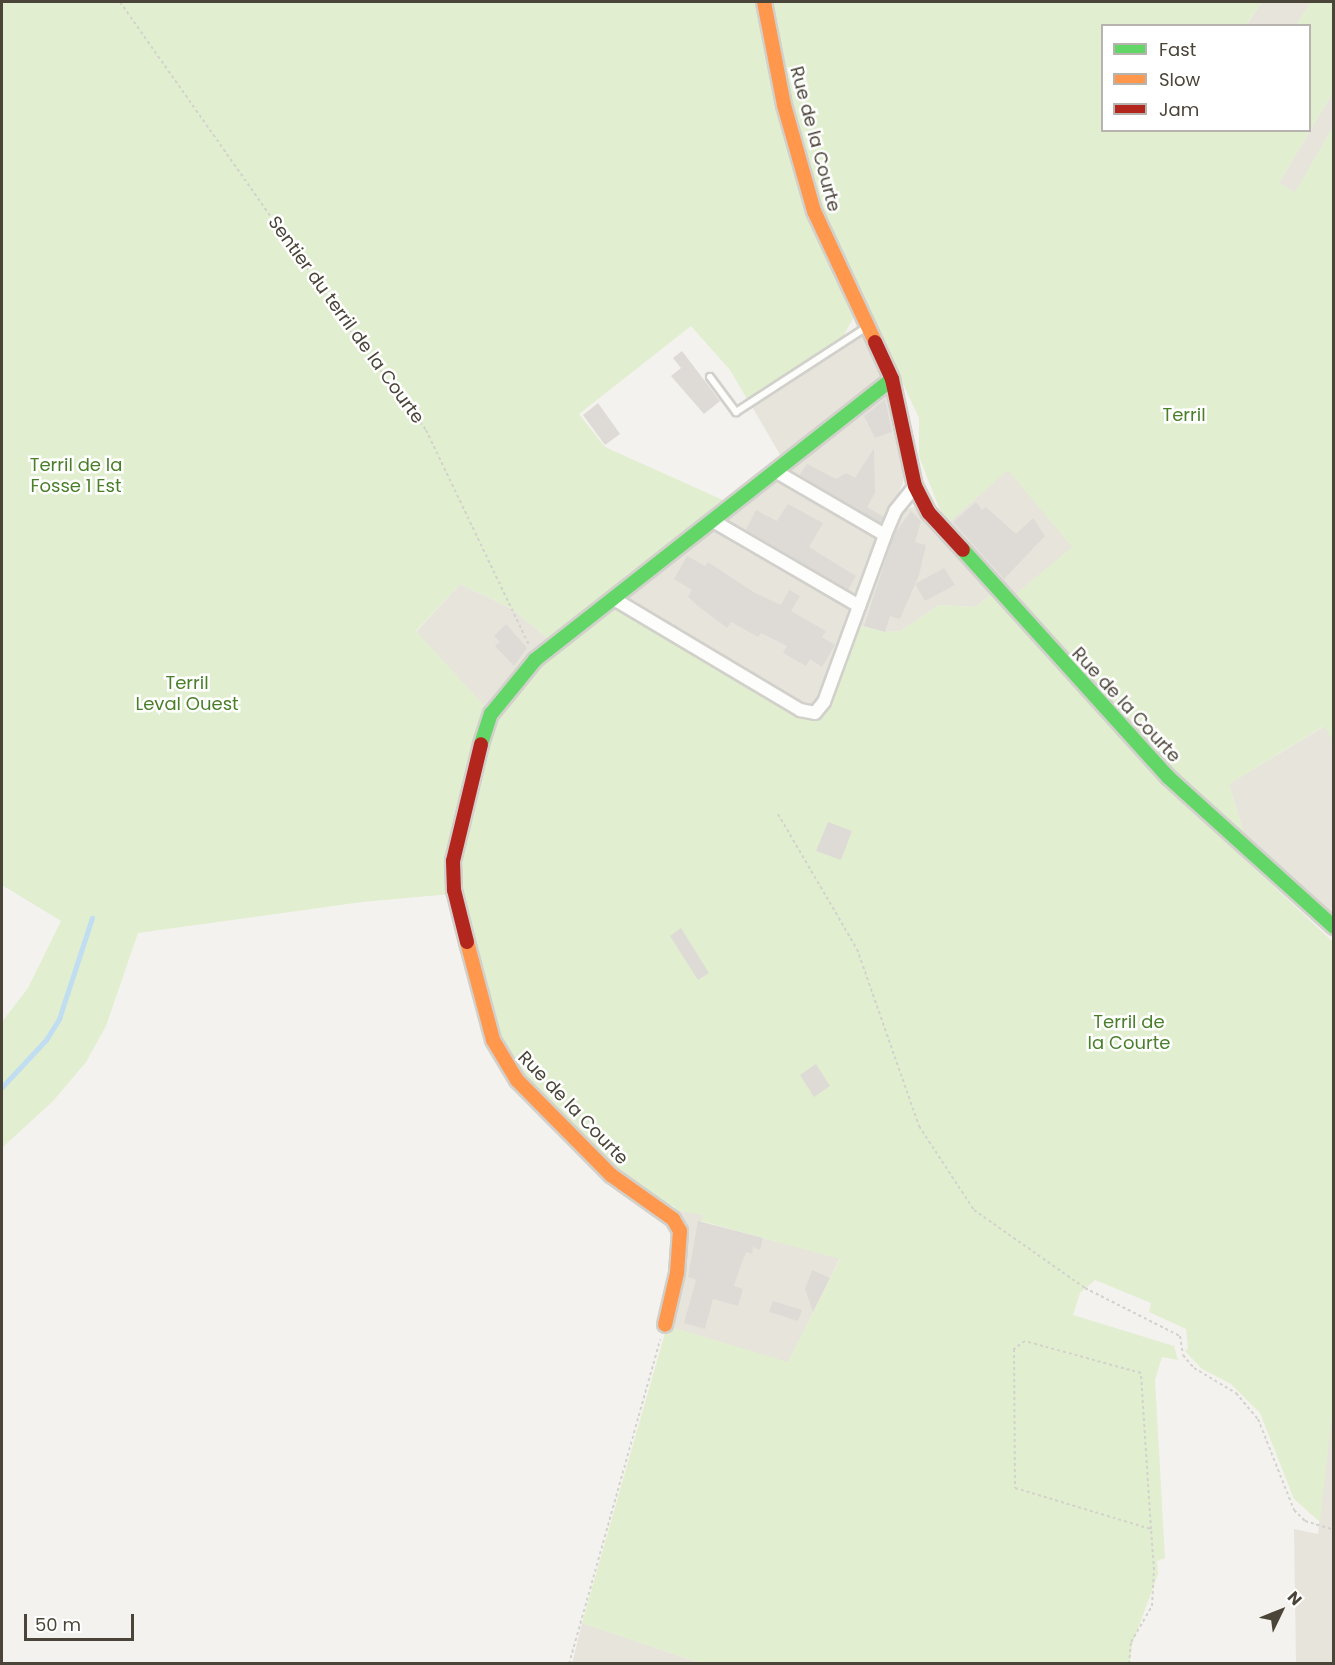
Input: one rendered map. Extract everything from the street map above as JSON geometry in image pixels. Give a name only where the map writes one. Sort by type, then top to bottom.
[{"type":"street","name":"Rue de la Courte","points":[[764,2],[784,105],[814,211],[892,379],[915,486],[929,513],[951,542],[1161,769],[1334,927]]},
{"type":"street","name":"Rue de la Courte","points":[[665,1325],[677,1273],[680,1231],[674,1219],[611,1175],[572,1138],[502,1059],[493,1040],[454,890],[453,861],[460,821],[482,736],[506,691],[536,660],[892,379]]},
{"type":"street","points":[[775,471],[885,535]]},
{"type":"street","points":[[614,599],[809,713],[815,713],[824,702],[895,512],[915,486]]},
{"type":"street","points":[[713,521],[859,606]]},
{"type":"lane","points":[[710,377],[736,412],[867,327]]},
{"type":"path","name":"Sentier du terril de la Courte","points":[[120,2],[358,342],[426,430],[536,660]]},
{"type":"path","points":[[778,814],[857,949],[919,1126],[974,1210],[1085,1288],[1180,1336],[1183,1355],[1194,1368],[1236,1393],[1258,1419],[1294,1510],[1305,1521],[1334,1530]]},
{"type":"path","points":[[569,1664],[665,1325]]},
{"type":"path","points":[[1130,1664],[1131,1642],[1152,1606],[1151,1529],[1141,1373],[1024,1341],[1014,1349],[1015,1488],[1151,1529]]},
{"type":"shaded area","points":[[1262,2],[1311,2],[1297,24],[1247,24]]},
{"type":"shaded area","points":[[1333,92],[1333,127],[1295,193],[1279,183]]},
{"type":"shaded area","points":[[866,332],[886,377],[782,458],[751,405]]},
{"type":"shaded area","points":[[886,391],[905,472],[903,482],[817,707],[807,709],[623,600]]},
{"type":"shaded area","points":[[1008,469],[1073,547],[1011,598],[945,525]]},
{"type":"shaded area","points":[[914,507],[992,594],[975,607],[939,605],[901,631],[885,632],[857,625],[901,511]]},
{"type":"shaded area","points":[[460,584],[512,609],[551,641],[488,710],[416,632]]},
{"type":"shaded area","points":[[1325,726],[1334,741],[1333,921],[1246,841],[1229,784]]},
{"type":"shaded area","points":[[673,1210],[704,1215],[701,1222],[840,1258],[788,1363],[667,1326]]},
{"type":"shaded area","points":[[1333,1397],[1333,1663],[1296,1663],[1294,1529],[1318,1534]]},
{"type":"shaded area","points":[[582,1623],[700,1663],[572,1664]]},
{"type":"green space","points":[[2,2],[758,2],[780,121],[803,206],[853,318],[843,337],[747,399],[730,370],[691,326],[579,414],[605,447],[725,501],[627,575],[551,641],[512,609],[460,584],[416,631],[488,710],[451,894],[362,902],[138,933],[106,1026],[86,1062],[53,1101],[2,1148],[2,1022],[28,988],[61,921],[2,885]]},
{"type":"green space","name":"Terril","points":[[770,2],[1262,2],[1247,24],[1101,24],[1101,132],[1309,132],[1279,183],[1295,192],[1333,127],[1333,741],[1324,726],[1229,784],[1246,841],[1187,785],[1011,598],[1072,547],[1008,470],[949,522],[939,508],[919,456],[919,418],[811,187]]},
{"type":"green space","points":[[1311,2],[1333,2],[1333,92],[1311,129],[1311,24],[1297,24]]},
{"type":"green space","name":"Terril de la Courte","points":[[992,594],[1162,782],[1333,942],[1334,1397],[1320,1522],[1294,1499],[1260,1413],[1231,1384],[1202,1369],[1185,1351],[1188,1348],[1186,1329],[1149,1312],[1151,1303],[1095,1280],[1080,1293],[1073,1315],[1174,1346],[1178,1360],[1162,1357],[1155,1380],[1165,1558],[1157,1561],[1158,1574],[1132,1645],[1130,1663],[700,1663],[582,1623],[667,1326],[788,1362],[840,1259],[701,1221],[703,1215],[673,1210],[675,1207],[635,1189],[507,1062],[457,871],[477,763],[509,695],[555,651],[615,604],[810,718],[857,625],[885,632],[901,631],[939,605],[975,607]]},
{"type":"building","points":[[682,351],[720,401],[704,414],[671,376],[681,368],[673,358]]},
{"type":"building","points":[[885,399],[892,432],[875,438],[864,416]]},
{"type":"building","points":[[598,403],[620,434],[605,445],[583,415]]},
{"type":"building","points":[[874,448],[875,493],[867,507],[884,517],[881,523],[799,476],[807,464],[836,479],[846,473],[855,478]]},
{"type":"building","points":[[976,502],[982,510],[986,507],[1016,534],[1033,518],[1045,536],[1004,579],[953,522]]},
{"type":"building","points":[[788,504],[823,523],[809,547],[856,576],[848,590],[746,530],[756,510],[777,521]]},
{"type":"building","points":[[911,511],[921,521],[915,542],[926,545],[919,575],[900,619],[890,616],[885,632],[864,626],[894,534]]},
{"type":"building","points":[[687,556],[705,566],[708,562],[755,593],[781,605],[789,590],[800,596],[791,611],[826,631],[822,637],[835,645],[822,667],[810,659],[806,666],[783,653],[787,646],[761,633],[758,637],[731,622],[727,628],[698,606],[688,597],[692,590],[674,579]]},
{"type":"building","points":[[944,568],[955,585],[925,601],[915,584]]},
{"type":"building","points":[[506,624],[527,648],[514,666],[495,646],[500,642],[494,636]]},
{"type":"building","points":[[828,822],[852,831],[841,860],[816,851]]},
{"type":"building","points":[[681,928],[709,973],[698,980],[670,936]]},
{"type":"building","points":[[816,1064],[830,1086],[814,1097],[800,1075]]},
{"type":"building","points":[[698,1221],[763,1238],[760,1250],[753,1247],[752,1254],[746,1252],[741,1265],[734,1286],[743,1289],[738,1306],[713,1299],[705,1329],[684,1323],[696,1280],[688,1277]]},
{"type":"building","points":[[812,1270],[830,1278],[813,1312],[805,1289]]},
{"type":"building","points":[[773,1301],[802,1310],[798,1321],[769,1312]]},
{"type":"waterway","points":[[2,1087],[46,1040],[59,1019],[92,918]]},
{"type":"traffic: fast","points":[[481,744],[491,714],[535,660],[892,379]]},
{"type":"traffic: fast","points":[[963,550],[1168,777],[1334,927]]},
{"type":"traffic: slow","points":[[764,2],[784,105],[814,211],[875,342]]},
{"type":"traffic: slow","points":[[467,942],[493,1040],[517,1080],[611,1175],[673,1219],[680,1231],[677,1273],[665,1325]]},
{"type":"traffic: jam","points":[[875,342],[892,379],[915,486],[929,513],[963,550]]},
{"type":"traffic: jam","points":[[467,942],[454,890],[453,861],[481,744]]},
{"type":"park label","name":"Terril de la Fosse 1 Est","points":[[76,476]]},
{"type":"park label","name":"Terril Leval Ouest","points":[[187,694]]}]
